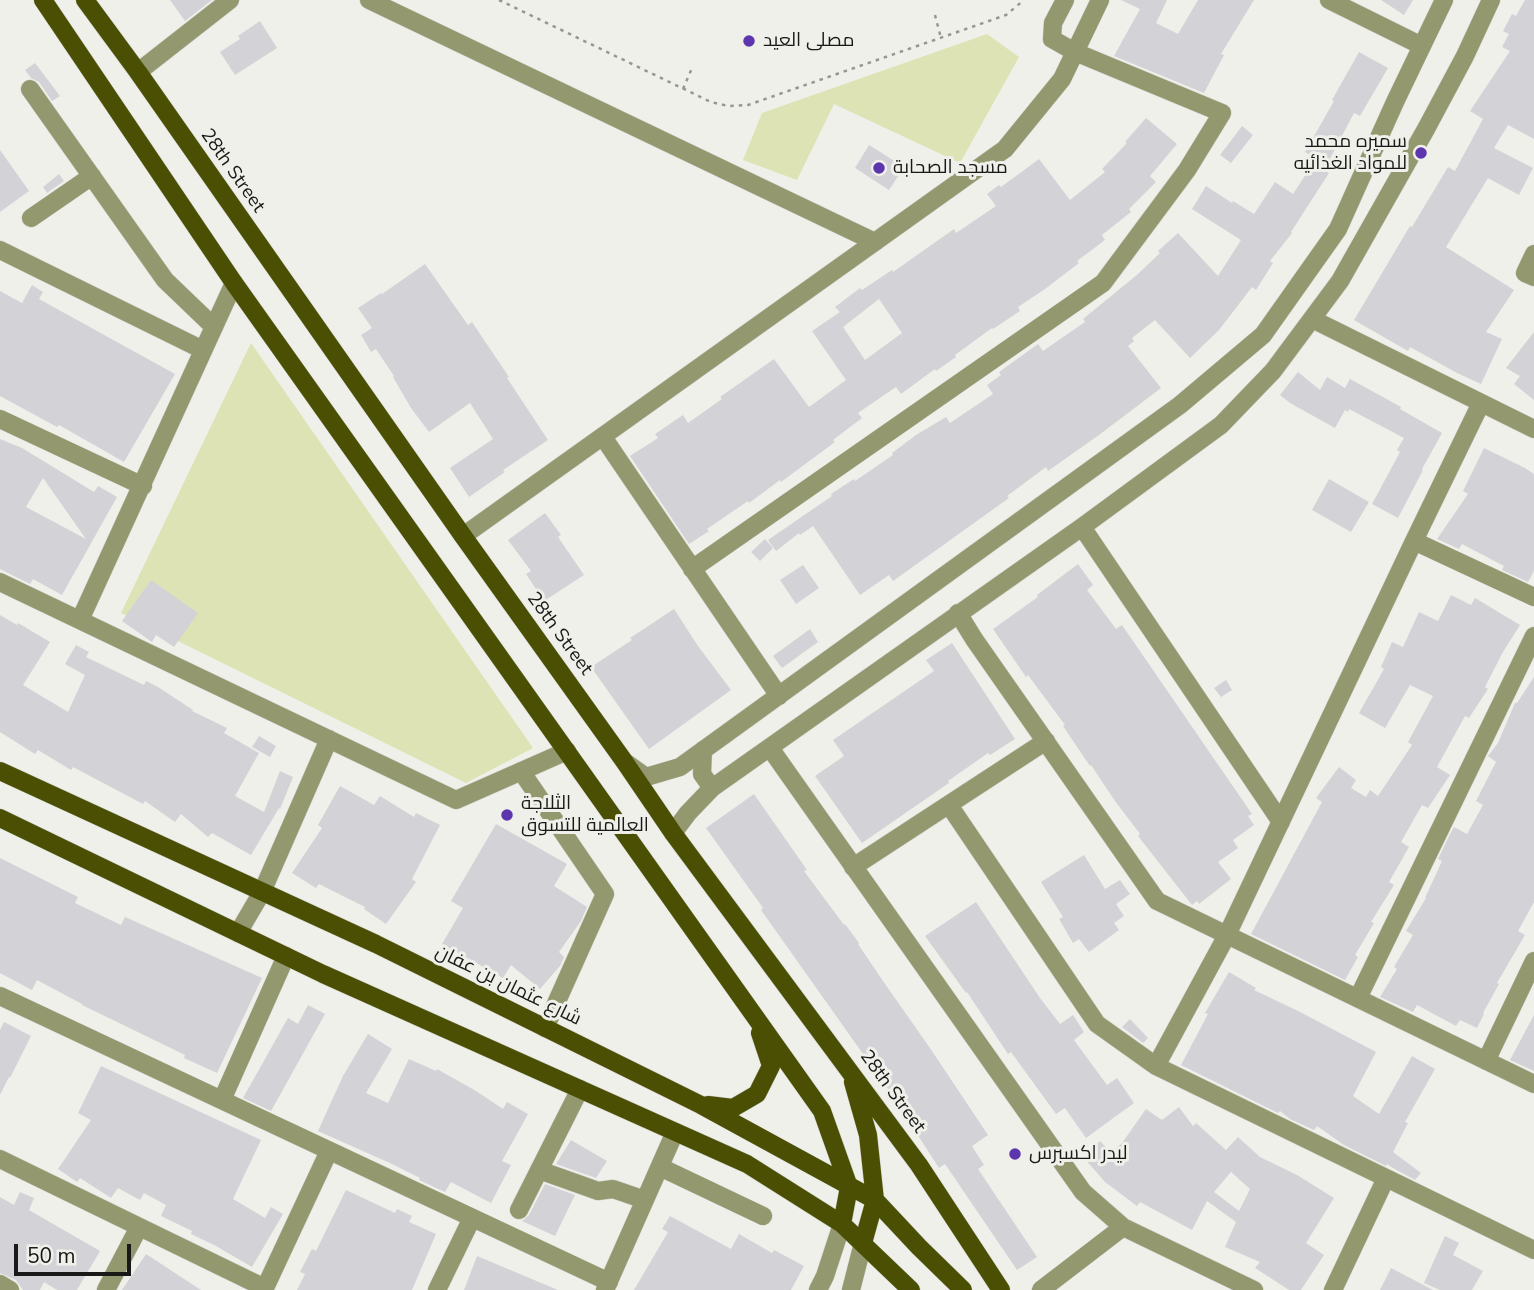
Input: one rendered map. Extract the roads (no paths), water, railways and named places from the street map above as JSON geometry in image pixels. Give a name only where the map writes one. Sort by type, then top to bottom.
[{"type":"main road","points":[[43,0],[234,283],[822,1111],[849,1187],[842,1224]]},
{"type":"main road","name":"28th Street","points":[[85,0],[673,833],[919,1165],[1001,1290]]},
{"type":"main road","name":"شارع عثمان بن عفان","points":[[0,771],[376,944],[701,1105],[875,1200],[963,1290]]},
{"type":"main road","points":[[0,818],[286,956],[747,1164],[842,1224],[911,1290]]},
{"type":"main road","points":[[701,1105],[733,1108],[757,1094],[771,1066],[755,1016]]},
{"type":"main road","points":[[850,1070],[868,1135],[875,1200],[863,1243]]},
{"type":"street","points":[[138,72],[230,0]]},
{"type":"street","points":[[369,0],[875,242]]},
{"type":"street","points":[[692,569],[1102,283],[1187,170],[1222,113],[1074,52],[1052,39],[1053,23],[1065,0]]},
{"type":"street","points":[[463,536],[1005,149],[1062,79],[1100,0]]},
{"type":"street","points":[[1329,0],[1422,46]]},
{"type":"street","points":[[624,761],[646,777],[680,767],[1180,405],[1263,335],[1338,229],[1444,0]]},
{"type":"street","points":[[673,833],[712,788],[1082,527],[1221,425],[1273,371],[1340,281],[1465,55],[1491,0]]},
{"type":"street","points":[[30,89],[165,280],[214,327]]},
{"type":"street","points":[[31,218],[92,176]]},
{"type":"street","points":[[0,250],[203,351]]},
{"type":"street","points":[[1534,254],[1525,273],[1534,277]]},
{"type":"street","points":[[80,620],[234,283]]},
{"type":"street","points":[[1312,319],[1534,429]]},
{"type":"street","points":[[1156,1066],[1227,935],[1481,403]]},
{"type":"street","points":[[0,419],[143,486]]},
{"type":"street","points":[[603,437],[779,696]]},
{"type":"street","points":[[1082,527],[1281,822]]},
{"type":"street","points":[[1414,541],[1534,597]]},
{"type":"street","points":[[0,582],[456,800],[567,751]]},
{"type":"street","points":[[958,613],[1157,901],[1534,1084]]},
{"type":"street","points":[[1358,998],[1534,636]]},
{"type":"street","points":[[238,933],[262,892],[329,739]]},
{"type":"street","points":[[853,867],[1046,741]]},
{"type":"street","points":[[770,748],[1083,1192],[1123,1227],[1254,1290]]},
{"type":"street","points":[[703,750],[702,774],[712,788]]},
{"type":"street","points":[[521,771],[605,894],[545,1028]]},
{"type":"street","points":[[949,805],[1097,1024],[1156,1066],[1534,1250]]},
{"type":"street","points":[[222,1100],[286,956]]},
{"type":"street","points":[[1486,1061],[1534,961]]},
{"type":"street","points":[[0,996],[472,1218],[607,1286],[676,1132]]},
{"type":"street","points":[[519,1210],[580,1089]]},
{"type":"street","points":[[0,1159],[264,1289],[329,1151]]},
{"type":"street","points":[[660,1167],[763,1216]]},
{"type":"street","points":[[539,1170],[597,1191],[613,1189],[645,1200]]},
{"type":"street","points":[[1334,1290],[1386,1178]]},
{"type":"street","points":[[437,1290],[472,1218]]},
{"type":"street","points":[[818,1290],[842,1224]]},
{"type":"street","points":[[106,1290],[139,1227]]},
{"type":"street","points":[[1041,1290],[1123,1227]]},
{"type":"street","points":[[851,1290],[863,1243]]},
{"type":"street","points":[[0,1284],[10,1290]]},
{"type":"place","name":"مصلى العيد","points":[[749,41]]},
{"type":"place","name":"سميره محمد للمواد الغذائيه","points":[[1421,153]]},
{"type":"place","name":"مسجد الصحابة","points":[[879,168]]},
{"type":"place","name":"الثلاجة العالمية للتسوق","points":[[507,815]]},
{"type":"place","name":"ليدر اكسبرس","points":[[1015,1154]]}]
